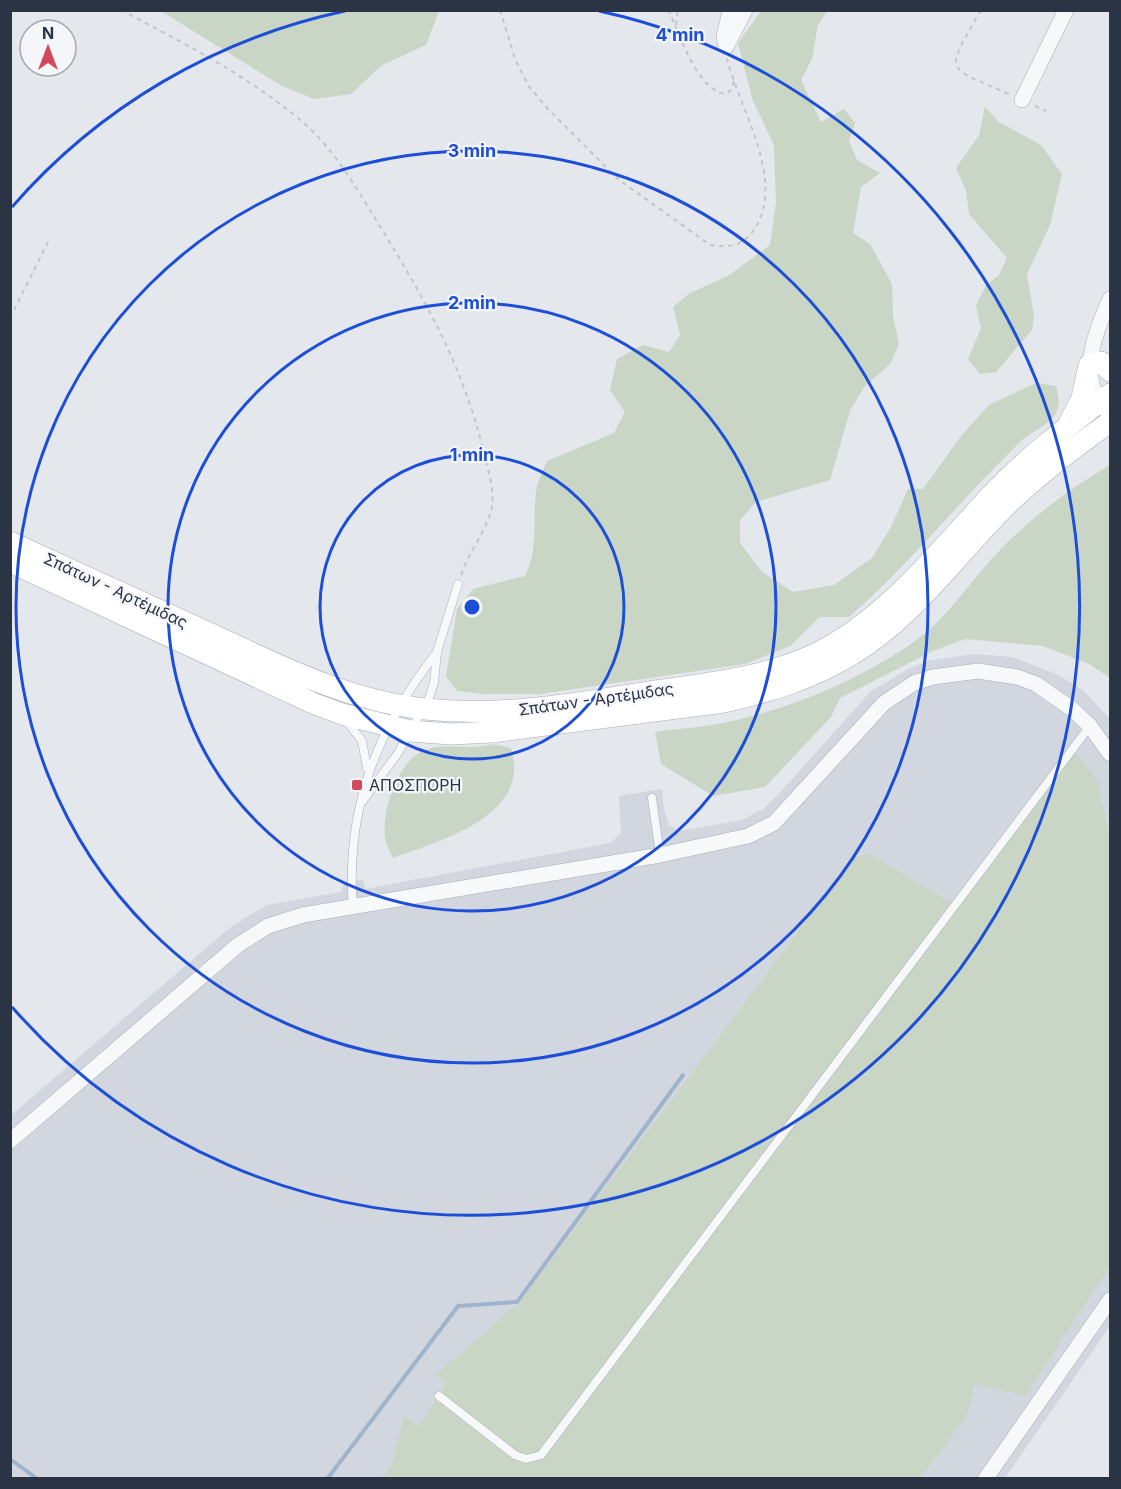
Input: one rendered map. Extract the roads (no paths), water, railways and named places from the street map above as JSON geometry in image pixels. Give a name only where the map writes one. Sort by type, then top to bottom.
[{"type":"main road","points":[[1067,427],[1100,366]]},
{"type":"main road","name":"Σπάτων - Αρτέμιδας","points":[[10,542],[300,675],[355,695],[423,709],[496,712],[531,710],[731,679],[784,667],[833,645],[870,619],[913,580],[998,488],[1067,427],[1108,400]]},
{"type":"main road","name":"Σπάτων - Αρτέμιδας","points":[[10,562],[342,714],[410,731],[451,734],[492,732],[724,702],[761,694],[815,675],[853,654],[891,626],[1011,501],[1110,422]]},
{"type":"street","points":[[730,11],[724,36],[726,47],[745,10]]},
{"type":"street","points":[[1022,100],[1066,10]]},
{"type":"street","points":[[1108,400],[1092,389],[1100,366],[1098,334],[1110,299]]},
{"type":"street","points":[[10,1141],[255,933],[293,917],[660,855],[739,839],[774,823],[884,703],[914,683],[933,677],[978,671],[1017,677],[1055,695],[1090,726],[1110,754]]},
{"type":"street","points":[[986,1479],[1110,1300]]},
{"type":"lane","points":[[361,803],[387,770],[423,709],[434,683],[437,652],[458,584]]},
{"type":"lane","points":[[354,908],[352,848],[356,816],[368,772],[389,726],[437,652]]},
{"type":"lane","points":[[342,714],[362,741],[367,756],[368,772]]},
{"type":"lane","points":[[439,1396],[515,1455],[526,1459],[540,1455],[1090,726]]},
{"type":"lane","points":[[652,798],[660,855]]},
{"type":"waterway","points":[[328,1478],[458,1306],[517,1302],[683,1075]]},
{"type":"waterway","points":[[10,1459],[36,1478]]},
{"type":"place","name":"ΑΠΟΣΠΟΡΗ","points":[[357,785]]}]
